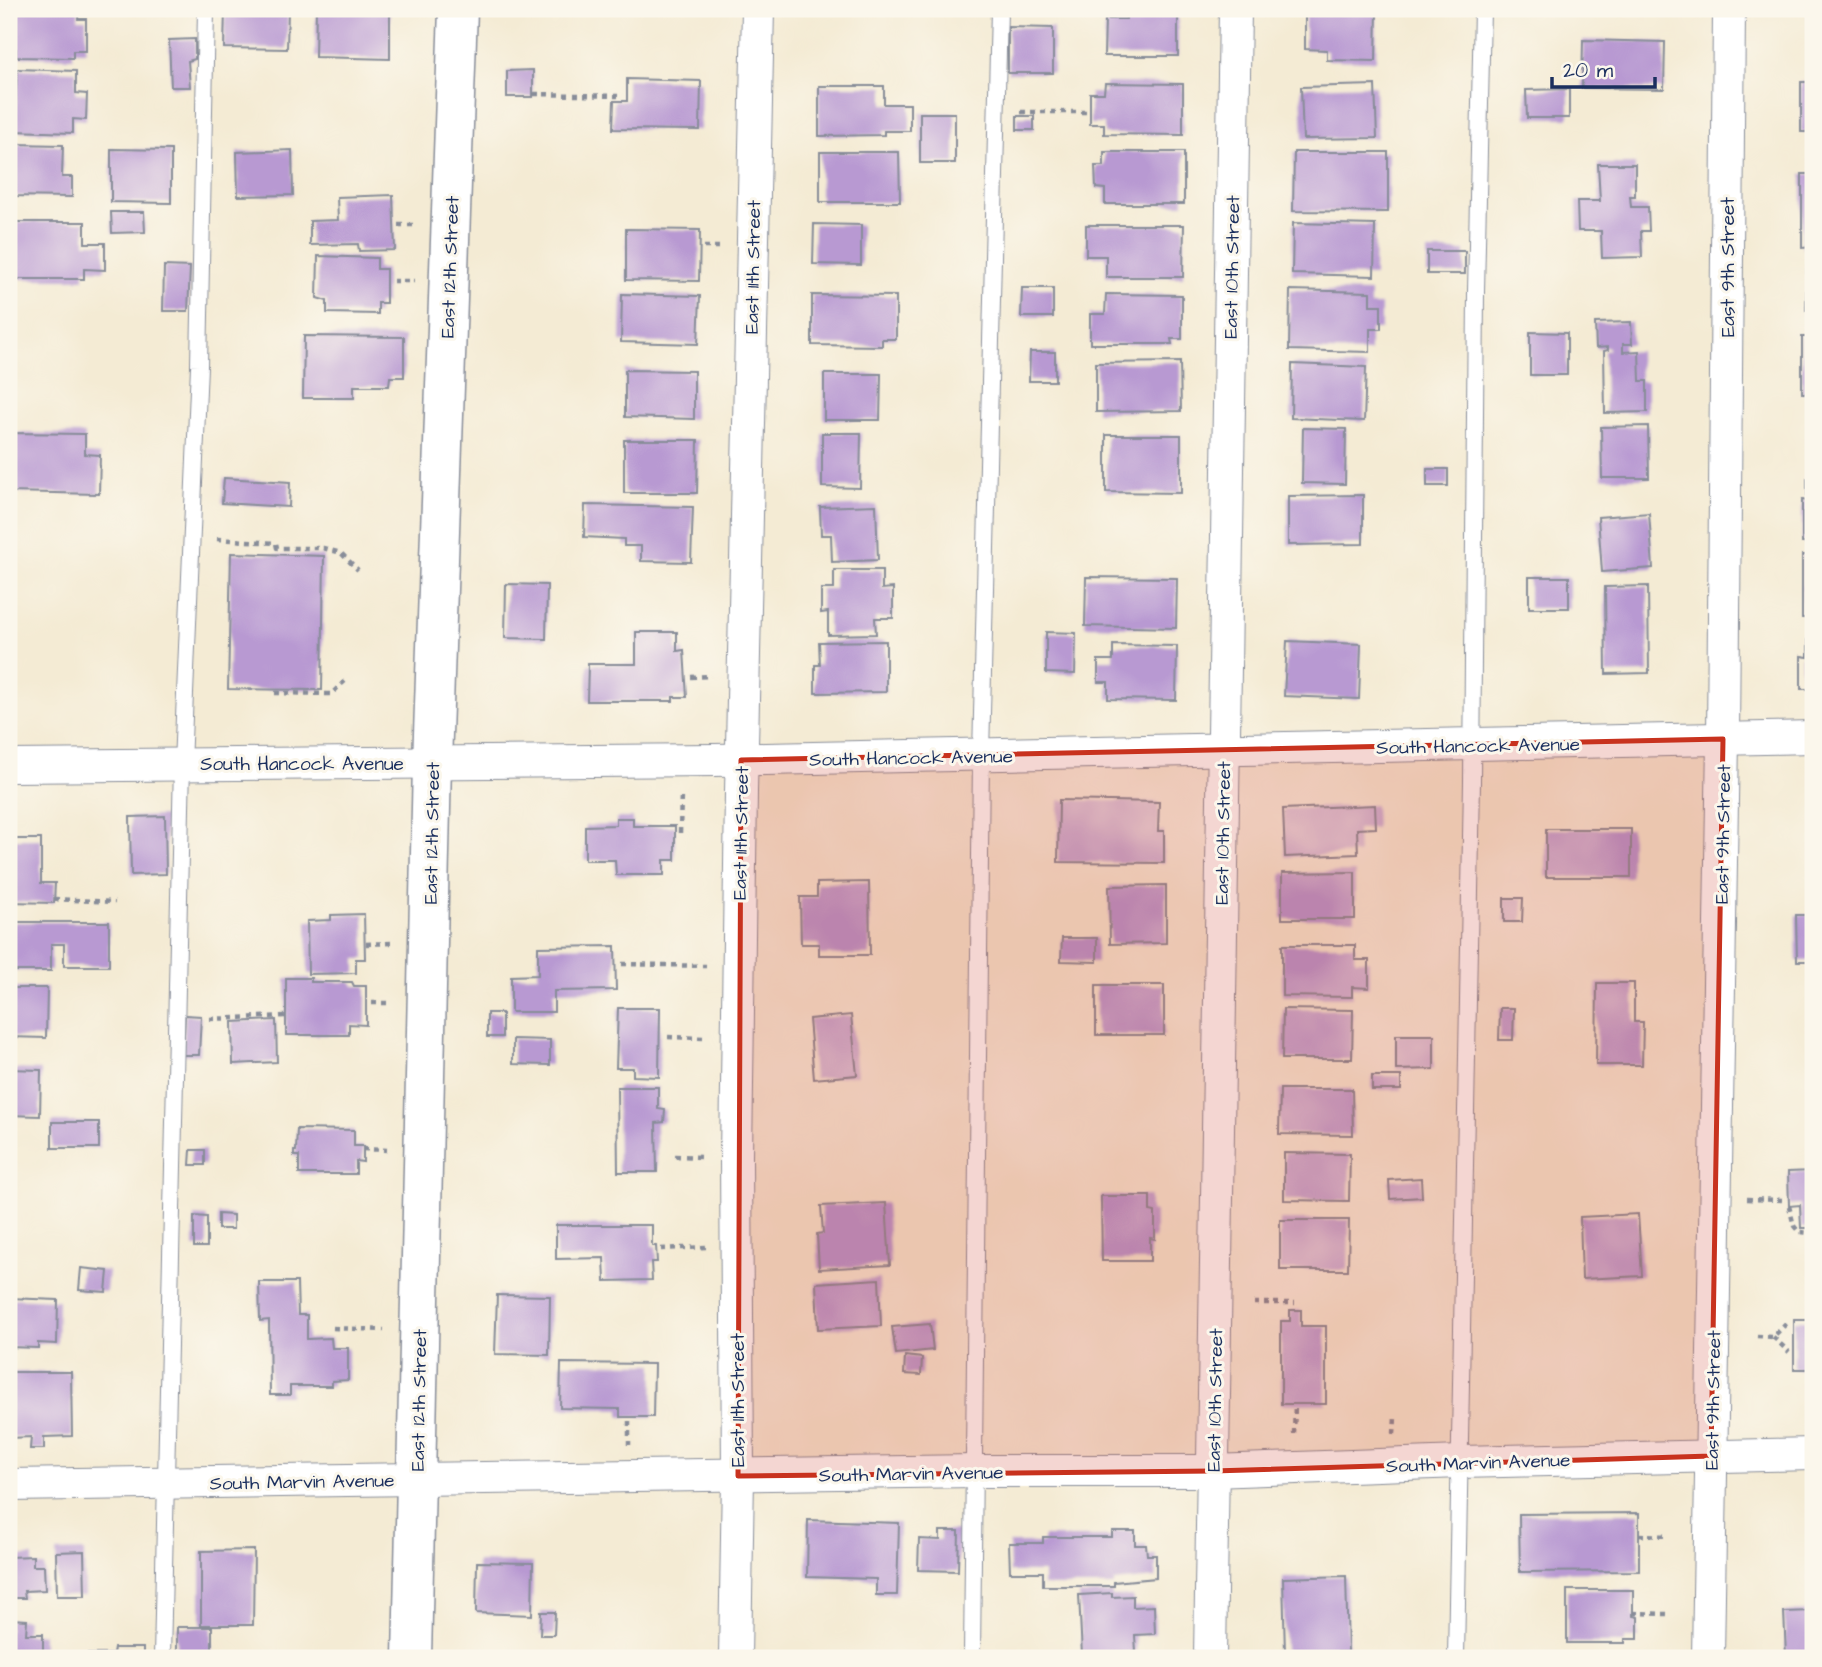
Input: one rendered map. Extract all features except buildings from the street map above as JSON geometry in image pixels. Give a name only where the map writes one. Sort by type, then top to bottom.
[{"type":"street","name":"East 12th Street","points":[[412,1658],[432,763],[458,9]]},
{"type":"street","name":"East 11th Street","points":[[736,1658],[738,967],[758,9]]},
{"type":"street","name":"East 10th Street","points":[[1210,1658],[1235,9]]},
{"type":"street","name":"East 9th Street","points":[[1708,1658],[1723,739],[1729,9]]},
{"type":"street","name":"South Hancock Avenue","points":[[9,765],[741,760],[1813,737]]},
{"type":"street","name":"South Marvin Avenue","points":[[9,1485],[975,1471],[1213,1471],[1813,1454]]},
{"type":"lane","points":[[162,1658],[182,764],[199,366],[206,9]]},
{"type":"lane","points":[[972,1658],[981,755],[999,9]]},
{"type":"lane","points":[[1456,1658],[1473,745],[1475,306],[1482,9]]},
{"type":"path","points":[[534,94],[618,96]]},
{"type":"path","points":[[997,112],[1091,112]]},
{"type":"path","points":[[393,281],[422,281]]},
{"type":"path","points":[[192,538],[276,543],[277,548],[323,548],[341,553],[358,570]]},
{"type":"path","points":[[691,677],[716,676]]},
{"type":"path","points":[[275,693],[331,694],[346,680]]},
{"type":"path","points":[[680,833],[681,792]]},
{"type":"path","points":[[54,899],[115,902]]},
{"type":"path","points":[[622,964],[738,967]]},
{"type":"path","points":[[372,1003],[388,1002]]},
{"type":"path","points":[[210,1019],[286,1016]]},
{"type":"path","points":[[1736,1199],[1785,1200]]},
{"type":"path","points":[[1789,1206],[1794,1226],[1799,1232],[1813,1233]]},
{"type":"path","points":[[661,1249],[710,1247]]},
{"type":"path","points":[[1254,1303],[1295,1303]]},
{"type":"path","points":[[1757,1336],[1773,1336],[1789,1321]]},
{"type":"path","points":[[333,1328],[384,1330]]},
{"type":"path","points":[[1773,1336],[1789,1352]]},
{"type":"path","points":[[1294,1434],[1295,1404]]},
{"type":"path","points":[[1394,1436],[1395,1417]]},
{"type":"path","points":[[629,1421],[629,1447]]},
{"type":"path","points":[[1639,1535],[1668,1536]]},
{"type":"path","points":[[1633,1613],[1667,1614]]},
{"type":"highlighted area","points":[[1723,739],[1711,1456],[1213,1471],[738,1476],[741,760]]}]
